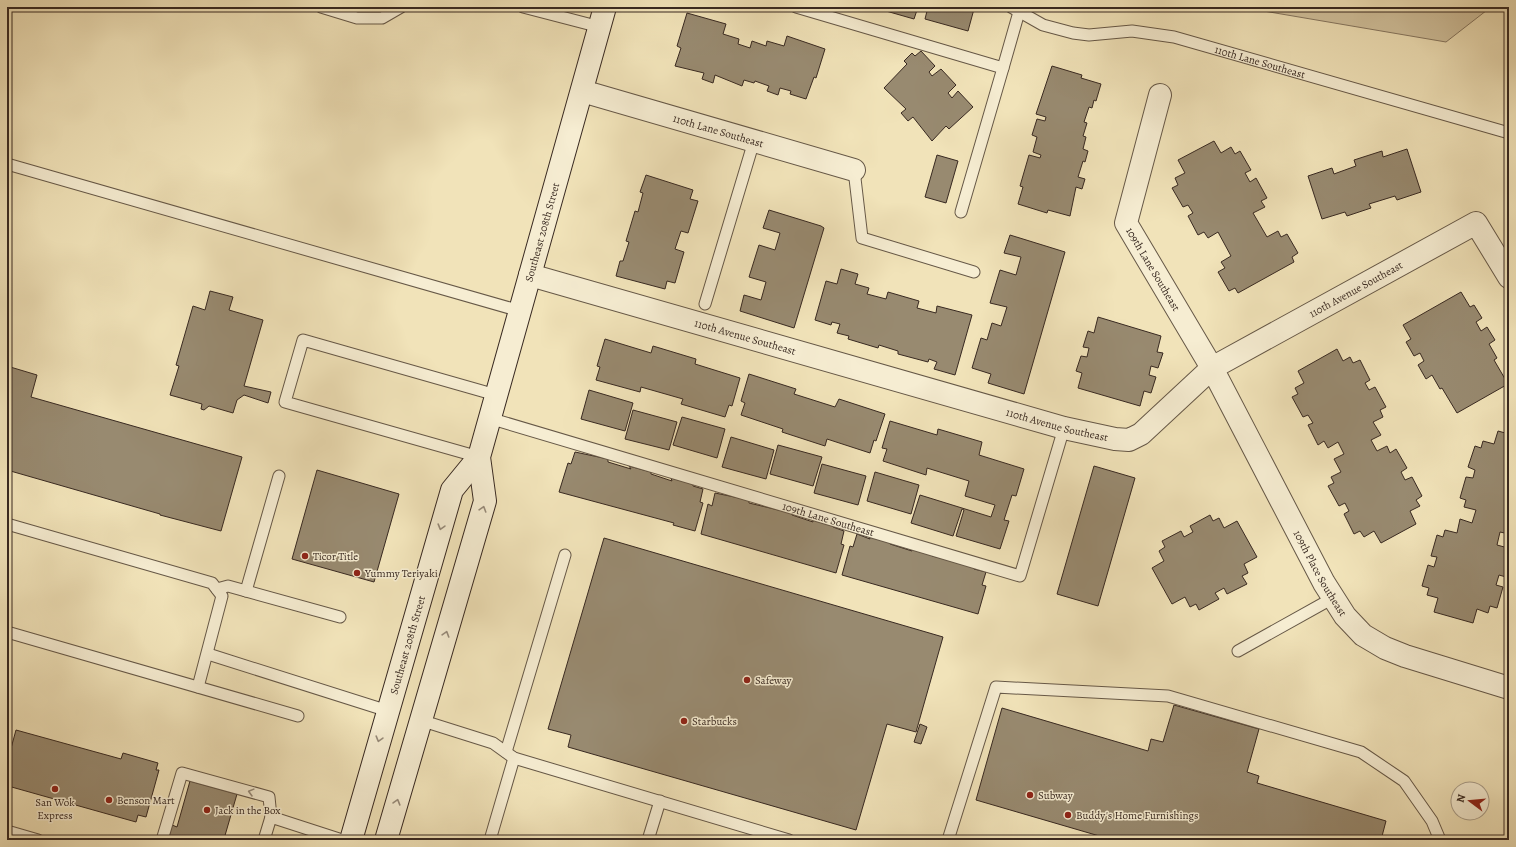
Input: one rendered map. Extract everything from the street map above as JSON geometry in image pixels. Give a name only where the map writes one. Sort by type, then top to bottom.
[{"type":"street","name":"Southeast 208th Street","points":[[351,840],[452,490],[478,456],[603,17]]},
{"type":"street","name":"110th Lane Southeast","points":[[582,91],[854,170]]},
{"type":"street","name":"109th Lane Southeast","points":[[1160,95],[1126,223],[1212,368]]},
{"type":"street","name":"110th Avenue Southeast","points":[[530,275],[1064,428],[1109,438],[1134,439],[1146,430],[1212,368],[1476,223],[1509,277]]},
{"type":"street","name":"109th Place Southeast","points":[[1212,368],[1333,598],[1357,630],[1368,639],[1385,648],[1411,658],[1509,688]]},
{"type":"street","name":"Southeast 208th Street","points":[[386,840],[485,501],[478,456]]},
{"type":"lane","points":[[321,7],[357,18],[382,18],[401,7]]},
{"type":"lane","points":[[523,7],[603,17]]},
{"type":"lane","points":[[796,7],[1003,68]]},
{"type":"lane","points":[[961,212],[1003,68],[1015,9]]},
{"type":"lane","name":"110th Lane Southeast","points":[[1015,9],[1043,25],[1082,34],[1100,35],[1132,31],[1174,37],[1509,133]]},
{"type":"lane","points":[[705,304],[754,141]]},
{"type":"lane","points":[[7,164],[520,312]]},
{"type":"lane","points":[[854,170],[862,238],[974,272]]},
{"type":"lane","points":[[478,456],[285,402],[287,394],[303,340],[496,395]]},
{"type":"lane","name":"109th Lane Southeast","points":[[489,418],[1020,576],[1064,428]]},
{"type":"lane","points":[[246,591],[279,476]]},
{"type":"lane","points":[[7,524],[212,583],[222,596],[208,654],[198,687]]},
{"type":"lane","points":[[490,840],[510,755],[565,555]]},
{"type":"lane","points":[[217,589],[228,586],[340,617]]},
{"type":"lane","points":[[1238,651],[1333,598]]},
{"type":"lane","points":[[7,632],[298,716]]},
{"type":"lane","points":[[208,654],[388,711]]},
{"type":"lane","points":[[948,840],[996,688],[1168,696],[1361,752],[1404,781],[1432,821],[1440,840]]},
{"type":"lane","points":[[420,720],[493,744],[510,755],[789,840]]},
{"type":"lane","points":[[162,840],[182,773],[269,796],[270,817],[264,840]]},
{"type":"lane","points":[[648,840],[660,801]]},
{"type":"lane","points":[[270,817],[342,840]]},
{"type":"lane","points":[[7,831],[38,840]]},
{"type":"shaded area","points":[[1240,7],[1491,7],[1446,42]]},
{"type":"building","points":[[872,7],[918,7],[914,19]]},
{"type":"building","points":[[928,7],[965,7],[974,9],[968,31],[925,19]]},
{"type":"building","points":[[687,13],[726,24],[723,34],[739,39],[738,44],[750,48],[752,41],[766,46],[767,41],[784,46],[787,36],[825,49],[816,78],[814,77],[806,99],[790,94],[791,91],[780,88],[778,95],[767,91],[769,86],[755,81],[754,83],[744,80],[742,86],[715,75],[713,83],[702,79],[704,73],[675,66],[681,48],[677,46]]},
{"type":"building","points":[[921,51],[935,66],[929,72],[932,76],[941,69],[956,85],[948,93],[952,98],[958,91],[973,107],[949,129],[946,126],[932,141],[913,117],[908,121],[901,113],[906,109],[884,88],[907,64],[904,61],[912,53],[915,56]]},
{"type":"building","points":[[1052,66],[1082,75],[1081,78],[1101,84],[1096,101],[1094,100],[1092,108],[1089,107],[1084,122],[1087,123],[1083,136],[1086,137],[1083,149],[1088,151],[1078,177],[1085,179],[1082,189],[1076,187],[1070,216],[1048,210],[1047,213],[1018,204],[1023,187],[1020,186],[1029,155],[1040,158],[1041,155],[1033,152],[1037,137],[1032,135],[1037,119],[1045,121],[1046,117],[1036,114]]},
{"type":"building","points":[[1214,141],[1221,153],[1231,147],[1235,154],[1240,151],[1251,170],[1245,173],[1250,182],[1256,178],[1267,198],[1261,201],[1265,207],[1253,213],[1267,237],[1278,231],[1281,237],[1287,234],[1298,253],[1292,257],[1294,262],[1238,293],[1235,288],[1229,291],[1218,272],[1225,268],[1221,262],[1231,256],[1218,232],[1208,238],[1204,232],[1198,235],[1188,216],[1193,213],[1188,205],[1183,207],[1172,188],[1178,185],[1175,178],[1185,173],[1178,160]]},
{"type":"building","points":[[1407,149],[1421,192],[1397,200],[1395,196],[1369,204],[1371,208],[1347,216],[1345,212],[1322,219],[1308,176],[1332,168],[1334,174],[1356,166],[1354,160],[1382,151],[1383,157]]},
{"type":"building","points":[[937,155],[958,161],[946,203],[925,197]]},
{"type":"building","points":[[646,175],[693,190],[690,199],[698,201],[688,233],[681,231],[675,249],[684,252],[675,283],[667,281],[665,289],[616,276],[620,261],[623,261],[629,242],[626,241],[635,211],[638,212],[643,193],[640,192]]},
{"type":"building","points":[[769,210],[824,228],[794,328],[740,311],[744,295],[761,300],[766,282],[749,277],[759,245],[775,250],[780,233],[763,228]]},
{"type":"building","points":[[1010,235],[1065,252],[1024,394],[988,383],[991,374],[972,368],[981,338],[987,340],[992,323],[1001,326],[1007,307],[990,303],[1000,270],[1016,275],[1021,257],[1004,253]]},
{"type":"building","points":[[841,269],[858,274],[855,284],[869,288],[867,294],[886,299],[888,292],[919,301],[917,308],[936,313],[937,306],[972,315],[955,375],[934,369],[937,362],[929,359],[928,362],[898,354],[898,351],[879,345],[878,348],[848,339],[849,336],[837,333],[840,324],[832,322],[831,325],[815,320],[826,281],[837,284]]},
{"type":"building","points":[[210,291],[233,297],[229,310],[263,320],[244,386],[271,392],[268,403],[244,395],[237,400],[233,413],[209,406],[204,410],[201,409],[202,404],[170,395],[179,366],[176,365],[193,306],[205,310]]},
{"type":"building","points":[[1461,292],[1470,307],[1474,305],[1482,318],[1476,322],[1481,331],[1487,327],[1495,340],[1489,344],[1497,358],[1494,360],[1508,384],[1457,413],[1442,388],[1440,389],[1432,375],[1426,379],[1418,365],[1424,361],[1420,353],[1414,356],[1406,342],[1411,339],[1403,325]]},
{"type":"building","points":[[1098,317],[1161,336],[1157,352],[1163,353],[1158,368],[1151,366],[1149,375],[1156,377],[1151,393],[1144,391],[1140,406],[1078,388],[1082,373],[1076,371],[1081,356],[1087,357],[1089,348],[1083,347],[1088,331],[1094,333]]},
{"type":"building","points":[[605,339],[651,353],[653,346],[696,359],[695,364],[740,378],[732,406],[729,405],[725,417],[681,404],[683,399],[641,387],[640,392],[596,380],[600,367],[597,366]]},
{"type":"building","points":[[1337,349],[1343,361],[1350,357],[1353,363],[1360,360],[1370,380],[1365,383],[1369,390],[1375,387],[1386,407],[1380,410],[1383,417],[1373,422],[1381,435],[1371,440],[1377,451],[1387,446],[1390,453],[1396,449],[1407,468],[1401,472],[1405,480],[1412,477],[1422,496],[1416,500],[1420,506],[1410,511],[1416,524],[1381,543],[1374,531],[1364,537],[1360,531],[1354,534],[1344,514],[1349,511],[1345,503],[1339,506],[1328,486],[1334,483],[1331,477],[1341,472],[1334,459],[1344,454],[1338,442],[1328,448],[1324,441],[1318,445],[1308,425],[1313,423],[1308,415],[1303,417],[1292,397],[1298,394],[1295,388],[1304,383],[1298,371]]},
{"type":"building","points":[[7,366],[37,375],[31,397],[242,457],[221,531],[160,515],[7,470]]},
{"type":"building","points":[[749,374],[796,389],[794,394],[835,407],[839,399],[885,414],[876,441],[874,440],[870,453],[827,439],[825,446],[782,432],[783,429],[741,415],[745,403],[741,401]]},
{"type":"building","points":[[589,390],[633,403],[625,431],[581,419]]},
{"type":"building","points":[[633,410],[677,422],[669,450],[625,439]]},
{"type":"building","points":[[682,417],[725,429],[717,458],[673,445]]},
{"type":"building","points":[[890,421],[937,435],[938,429],[982,442],[979,455],[1024,469],[1016,496],[1012,495],[1004,520],[1009,521],[1000,549],[956,536],[964,510],[962,509],[953,536],[911,523],[920,495],[991,517],[995,505],[965,496],[969,481],[927,468],[926,475],[883,461],[887,449],[882,448]]},
{"type":"building","points":[[1498,431],[1509,434],[1509,534],[1500,532],[1497,545],[1508,548],[1506,554],[1509,555],[1509,565],[1506,577],[1499,575],[1496,585],[1503,587],[1497,608],[1490,606],[1488,613],[1477,609],[1473,623],[1434,612],[1438,598],[1427,595],[1429,588],[1422,586],[1428,565],[1434,567],[1437,557],[1431,556],[1437,535],[1443,537],[1445,530],[1457,533],[1460,519],[1472,523],[1476,510],[1464,507],[1466,500],[1460,498],[1466,477],[1473,478],[1475,470],[1468,467],[1475,446],[1481,448],[1483,441],[1494,444]]},
{"type":"building","points":[[731,437],[774,450],[766,479],[722,467]]},
{"type":"building","points":[[778,445],[822,457],[813,486],[770,474]]},
{"type":"building","points":[[575,452],[608,459],[608,462],[631,469],[629,466],[651,472],[651,474],[672,481],[671,478],[693,484],[693,486],[703,489],[700,502],[703,503],[695,531],[673,525],[674,523],[559,492],[568,463],[571,464]]},
{"type":"building","points":[[822,464],[866,476],[858,505],[814,493]]},
{"type":"building","points":[[1094,466],[1135,478],[1098,606],[1057,594]]},
{"type":"building","points":[[317,470],[399,494],[374,582],[292,559]]},
{"type":"building","points":[[875,472],[919,485],[911,514],[867,501]]},
{"type":"building","points":[[715,493],[749,500],[749,503],[791,513],[792,515],[813,522],[813,519],[833,525],[833,527],[844,531],[841,544],[844,545],[836,573],[701,534],[708,504],[712,506]]},
{"type":"building","points":[[1210,515],[1213,521],[1219,518],[1224,528],[1237,521],[1257,557],[1244,564],[1248,573],[1242,576],[1247,584],[1227,594],[1224,588],[1215,593],[1219,599],[1199,610],[1196,604],[1190,607],[1185,597],[1172,604],[1152,568],[1164,561],[1159,551],[1165,547],[1162,541],[1181,531],[1184,537],[1193,532],[1190,526]]},
{"type":"building","points":[[857,534],[870,539],[869,536],[891,542],[890,544],[912,551],[911,548],[933,554],[932,556],[975,566],[974,569],[986,572],[982,585],[986,586],[978,614],[842,575],[850,546],[853,547]]},
{"type":"building","name":"Safeway","points":[[604,538],[943,637],[916,732],[887,724],[856,830],[568,747],[571,735],[548,729]]},
{"type":"building","points":[[1174,705],[1259,729],[1247,772],[1259,776],[1257,783],[1386,821],[1381,840],[1113,840],[976,800],[1002,708],[1148,751],[1151,739],[1163,742]]},
{"type":"building","points":[[920,724],[927,727],[921,744],[914,742]]},
{"type":"building","points":[[16,730],[121,759],[123,753],[158,763],[156,770],[159,770],[146,817],[138,815],[136,822],[8,786],[10,779],[7,778],[7,763]]},
{"type":"building","name":"Jack in the Box","points":[[190,781],[237,794],[224,839],[228,840],[168,840],[172,825],[177,827]]},
{"type":"place","name":"Ticor Title","points":[[305,556]]},
{"type":"place","name":"Yummy Teriyaki","points":[[357,573]]},
{"type":"place","name":"Safeway","points":[[747,680]]},
{"type":"place","name":"Starbucks","points":[[684,721]]},
{"type":"place","name":"San Wok Express","points":[[55,789]]},
{"type":"place","name":"Subway","points":[[1030,795]]},
{"type":"place","name":"Benson Mart","points":[[109,800]]},
{"type":"place","name":"Jack in the Box","points":[[207,810]]},
{"type":"place","name":"Buddy's Home Furnishings","points":[[1068,815]]}]
